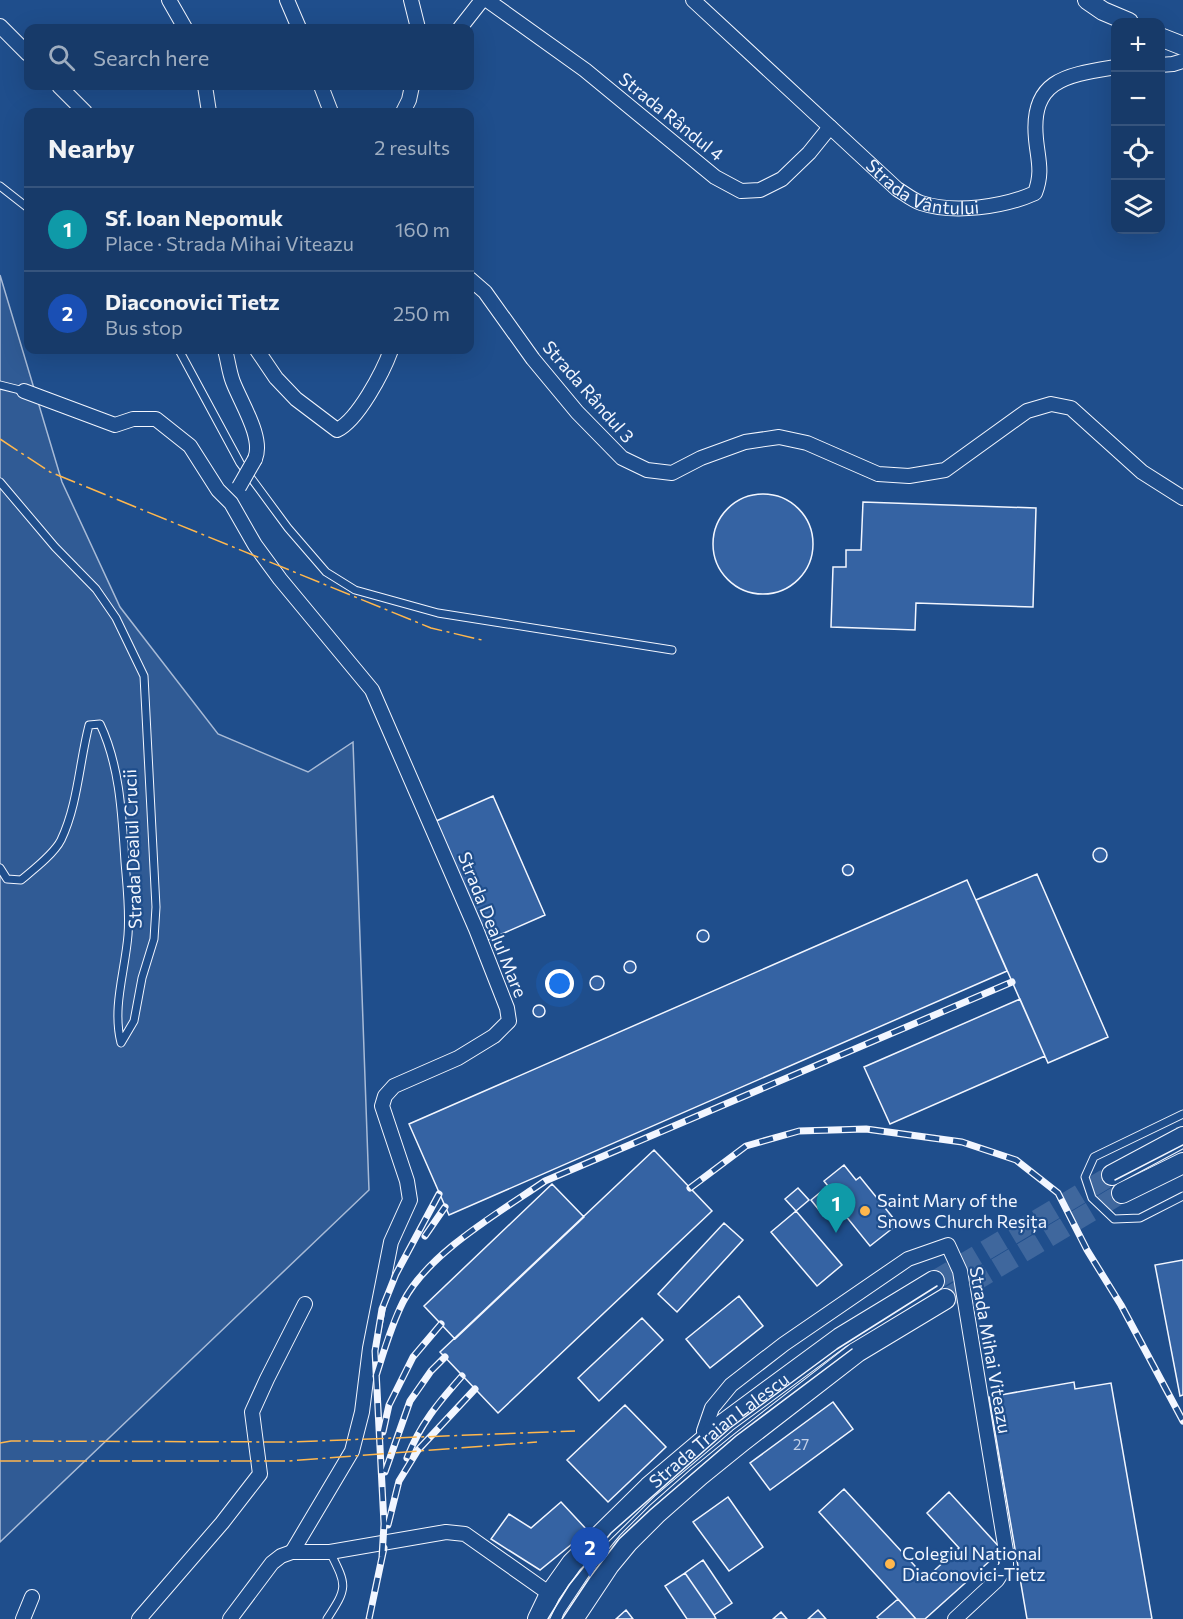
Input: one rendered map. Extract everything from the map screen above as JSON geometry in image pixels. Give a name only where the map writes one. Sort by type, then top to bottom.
[{"type":"main road","points":[[1112,1175],[1183,1137]]},
{"type":"main road","points":[[1122,1193],[1183,1163]]},
{"type":"main road","name":"Strada Traian Lalescu","points":[[538,1619],[550,1594],[573,1563],[649,1487],[706,1439],[840,1338],[934,1281]]},
{"type":"main road","name":"Strada Traian Lalescu","points":[[573,1619],[609,1565],[628,1542],[699,1476],[857,1352],[945,1299]]},
{"type":"street","points":[[169,0],[183,24]]},
{"type":"street","points":[[287,0],[296,24]]},
{"type":"street","points":[[411,0],[417,24]]},
{"type":"street","points":[[463,24],[482,0]]},
{"type":"street","name":"Strada Rândul 4","points":[[487,0],[585,70],[715,177],[741,191],[760,190],[782,179],[809,153],[830,127]]},
{"type":"street","name":"Strada Vântului","points":[[693,0],[897,189],[918,202],[938,208],[978,207],[1018,201],[1035,193],[1041,178],[1035,119],[1039,101],[1050,87],[1068,76],[1111,68]]},
{"type":"street","points":[[1087,0],[1103,11],[1120,18]]},
{"type":"street","points":[[0,26],[24,50]]},
{"type":"street","points":[[1165,39],[1183,46]]},
{"type":"street","points":[[1165,64],[1183,61]]},
{"type":"street","points":[[63,90],[81,108]]},
{"type":"street","points":[[206,90],[208,108]]},
{"type":"street","points":[[323,90],[329,108]]},
{"type":"street","points":[[405,108],[410,100],[411,90]]},
{"type":"street","name":"Strada Rândul 3","points":[[474,282],[485,292],[534,359],[577,412],[622,458],[648,470],[672,473],[701,458],[745,442],[778,437],[807,443],[878,474],[909,476],[945,470],[1027,411],[1051,404],[1071,408],[1142,472],[1183,498]]},
{"type":"street","points":[[24,391],[63,408],[115,425],[133,419],[156,419],[190,446],[218,490],[231,503],[258,451],[255,435],[232,379],[226,354]]},
{"type":"street","points":[[260,354],[276,378],[296,399],[337,430],[347,426],[362,406],[389,354]]},
{"type":"street","name":"Strada Dealul Mare","points":[[231,503],[255,545],[280,579],[372,690],[476,929],[507,1008],[509,1022],[495,1036],[458,1058],[394,1086],[385,1096],[382,1106],[407,1181],[410,1200],[392,1242],[370,1348],[362,1413],[352,1452],[292,1552]]},
{"type":"street","name":"Strada Mihai Viteazu","points":[[706,1439],[704,1431],[712,1408],[730,1385],[784,1344],[908,1259],[948,1245],[960,1271],[1006,1551],[1006,1566],[997,1580],[955,1619]]},
{"type":"street","points":[[139,1619],[222,1523],[260,1474],[252,1412],[305,1304]]},
{"type":"street","points":[[230,1619],[272,1563],[281,1556],[292,1552],[330,1552],[446,1532],[465,1534],[550,1594]]},
{"type":"street","points":[[23,1619],[32,1598]]},
{"type":"lane","points":[[0,186],[24,205]]},
{"type":"lane","points":[[181,354],[240,463],[288,528],[326,572],[355,590],[438,613],[672,650]]},
{"type":"lane","points":[[0,385],[24,391]]},
{"type":"lane","name":"Strada Dealul Crucii","points":[[0,482],[96,589],[116,618],[144,676],[156,907],[154,939],[142,978],[134,1021],[121,1043],[117,1026],[120,988],[129,934],[127,884],[117,780],[110,745],[100,724],[89,725],[78,789],[60,842],[21,880],[7,879],[0,868]]},
{"type":"lane","points":[[1183,1114],[1094,1157],[1085,1177],[1092,1198],[1114,1219],[1140,1218],[1183,1196]]},
{"type":"lane","points":[[327,1619],[343,1596],[344,1590],[341,1573],[330,1552]]},
{"type":"shaded area","points":[[0,275],[62,482],[120,607],[218,734],[308,772],[353,742],[369,1190],[0,1542]]},
{"type":"building","points":[[763,494],[791,502],[805,516],[813,544],[805,572],[791,586],[763,594],[735,586],[721,572],[713,544],[721,516],[735,502]]},
{"type":"building","points":[[863,502],[1036,508],[1033,607],[916,603],[915,630],[831,627],[833,567],[846,567],[846,550],[861,550]]},
{"type":"building","points":[[493,796],[545,915],[486,941],[434,822]]},
{"type":"building","points":[[1100,848],[1105,850],[1107,855],[1105,860],[1100,862],[1095,860],[1093,855],[1095,850]]},
{"type":"building","points":[[848,864],[854,870],[848,876],[842,870]]},
{"type":"building","points":[[1037,874],[1108,1037],[1048,1063],[976,900]]},
{"type":"building","points":[[967,880],[1007,971],[449,1215],[409,1124]]},
{"type":"building","points":[[703,930],[709,936],[703,942],[697,936]]},
{"type":"building","points":[[632,961],[636,967],[632,973],[628,973],[624,965]]},
{"type":"building","points":[[594,976],[600,976],[604,983],[600,990],[594,990],[590,986],[590,980]]},
{"type":"building","points":[[1020,999],[1045,1056],[890,1124],[864,1067]]},
{"type":"building","points":[[539,1005],[545,1011],[539,1017],[533,1011]]},
{"type":"building","points":[[654,1150],[712,1211],[498,1413],[440,1352]]},
{"type":"building","name":"Saint Mary of the Snows Church Reșița","points":[[844,1165],[856,1180],[860,1177],[898,1224],[870,1246],[832,1199],[836,1196],[824,1181]]},
{"type":"building","points":[[552,1184],[584,1217],[455,1339],[424,1306]]},
{"type":"building","points":[[828,1186],[836,1196],[819,1210],[811,1200]]},
{"type":"building","points":[[798,1188],[809,1200],[796,1211],[785,1199]]},
{"type":"building","points":[[796,1211],[842,1265],[817,1286],[771,1232]]},
{"type":"building","points":[[724,1223],[743,1240],[677,1312],[658,1294]]},
{"type":"building","points":[[1183,1260],[1183,1395],[1180,1396],[1155,1265]]},
{"type":"building","points":[[739,1296],[763,1326],[710,1368],[686,1339]]},
{"type":"building","points":[[642,1318],[663,1340],[599,1401],[578,1378]]},
{"type":"building","points":[[1074,1382],[1075,1389],[1111,1383],[1152,1619],[1027,1619],[989,1397]]},
{"type":"building","points":[[833,1402],[853,1429],[770,1490],[750,1463]]},
{"type":"building","points":[[625,1405],[666,1447],[608,1502],[567,1460]]},
{"type":"building","name":"Colegiul Național Diaconovici-Tietz","points":[[844,1489],[926,1578],[959,1548],[927,1513],[949,1492],[1002,1550],[925,1619],[916,1619],[819,1512]]},
{"type":"building","points":[[728,1497],[763,1547],[729,1571],[693,1522]]},
{"type":"building","points":[[561,1502],[588,1531],[540,1570],[491,1539],[509,1514],[531,1528]]},
{"type":"building","points":[[703,1560],[732,1603],[714,1615],[685,1573]]},
{"type":"building","points":[[685,1573],[716,1619],[687,1619],[665,1586]]},
{"type":"building","points":[[898,1599],[916,1619],[879,1619],[877,1617]]},
{"type":"building","points":[[626,1610],[633,1619],[616,1619]]},
{"type":"building","points":[[818,1610],[826,1619],[808,1619]]},
{"type":"building","points":[[781,1612],[787,1619],[773,1619]]},
{"type":"tunnel","points":[[934,1281],[1112,1175]]},
{"type":"tunnel","points":[[945,1299],[1122,1193]]},
{"type":"tram line","points":[[1115,1180],[1183,1145]]},
{"type":"tram line","points":[[548,1619],[569,1585],[611,1533],[730,1428],[837,1349],[937,1286]]},
{"type":"tram line","points":[[562,1619],[619,1539],[650,1510],[736,1436],[852,1349]]},
{"type":"railway","points":[[376,1376],[395,1320],[414,1284],[447,1250],[545,1181],[1012,982]]},
{"type":"railway","points":[[690,1188],[746,1146],[799,1131],[866,1129],[962,1142],[1016,1160],[1058,1193],[1087,1250],[1121,1305],[1183,1421]]},
{"type":"railway","points":[[382,1557],[384,1524],[375,1351],[382,1309],[396,1274],[439,1194]]},
{"type":"railway","points":[[425,1236],[445,1207]]},
{"type":"railway","points":[[383,1432],[389,1405],[413,1357],[441,1324]]},
{"type":"railway","points":[[385,1472],[410,1401],[431,1371],[445,1357]]},
{"type":"railway","points":[[407,1458],[424,1424],[462,1376]]},
{"type":"railway","points":[[388,1525],[399,1481],[418,1450],[475,1389]]},
{"type":"railway","points":[[369,1619],[384,1548]]},
{"type":"power","points":[[0,439],[50,472],[431,628],[482,640]]},
{"type":"power","points":[[0,1443],[11,1441],[290,1442],[575,1431]]},
{"type":"power","points":[[0,1461],[288,1461],[537,1442]]},
{"type":"place","name":"Saint Mary of the Snows Church Reșița","points":[[865,1211]]},
{"type":"place","name":"Sf. Ioan Nepomuk","points":[[836,1233]]},
{"type":"place","name":"Colegiul Național Diaconovici-Tietz","points":[[890,1564]]},
{"type":"place","name":"Diaconovici Tietz","points":[[590,1577]]}]
